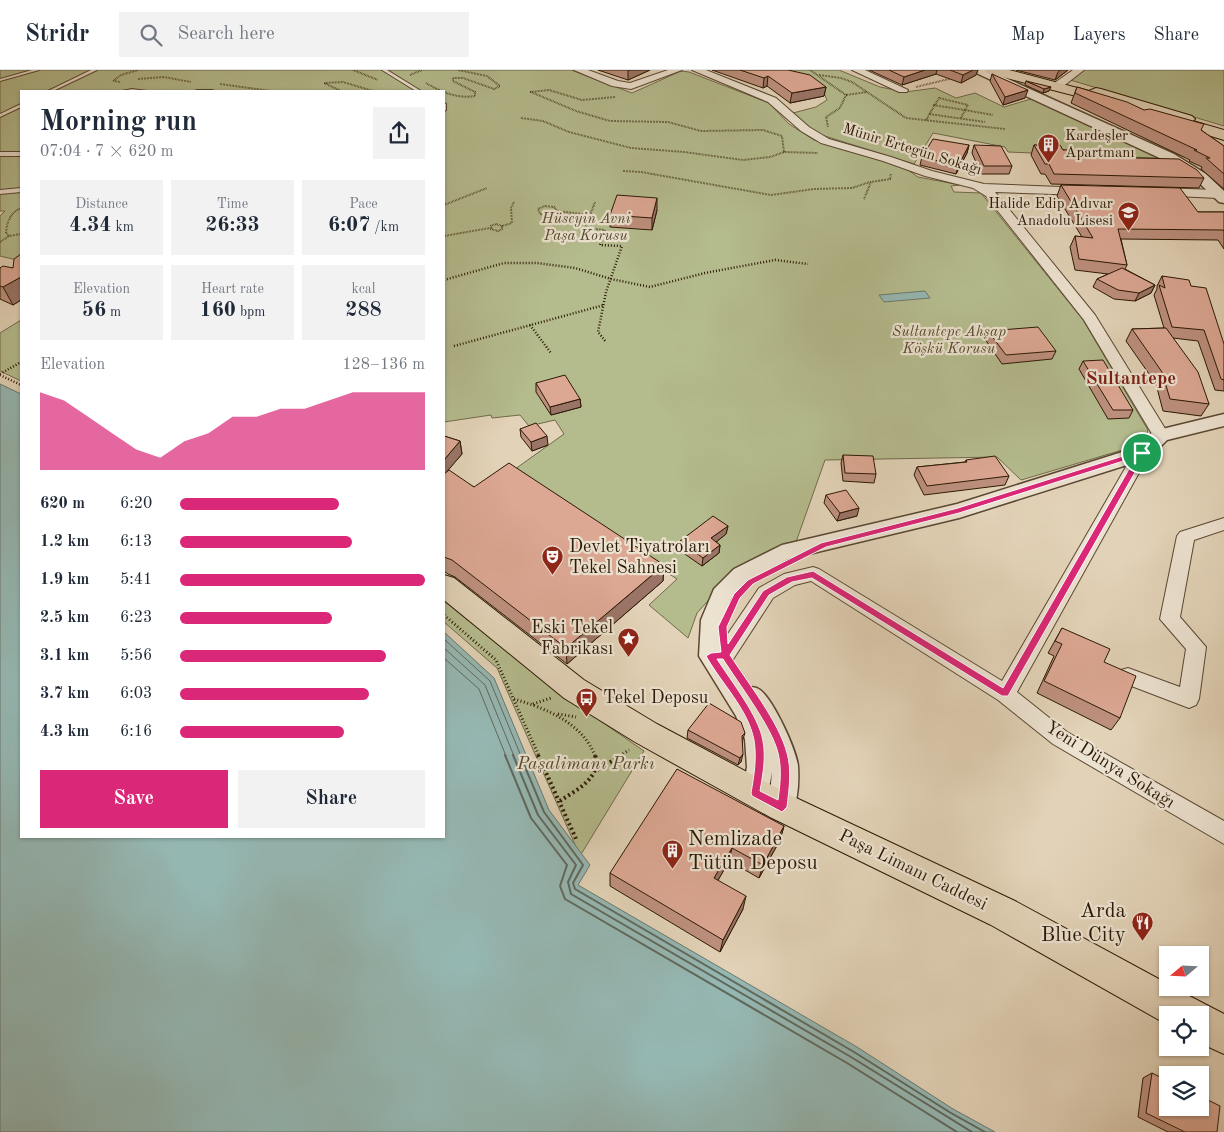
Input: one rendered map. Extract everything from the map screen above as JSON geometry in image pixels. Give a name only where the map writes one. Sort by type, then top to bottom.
[{"type":"main road","points":[[992,70],[1059,84],[1224,135]]},
{"type":"main road","points":[[1011,70],[1224,130]]},
{"type":"main road","name":"Paşa Limanı Caddesi","points":[[445,586],[574,689],[652,736],[769,800],[1002,913],[1171,1006]]},
{"type":"main road","points":[[1209,1027],[1224,1035]]},
{"type":"street","points":[[580,70],[616,84],[631,86],[676,70]]},
{"type":"street","name":"Münir Ertegün Sokağı","points":[[697,70],[772,100],[805,129],[825,140],[887,159],[920,172],[984,188],[1001,205],[1090,318],[1161,435]]},
{"type":"street","points":[[857,70],[903,90]]},
{"type":"street","points":[[978,70],[1169,157],[1200,177],[1221,196]]},
{"type":"street","points":[[1059,84],[1078,70]]},
{"type":"street","points":[[984,188],[1091,191]]},
{"type":"street","points":[[1150,192],[1221,196]]},
{"type":"street","points":[[1005,694],[1142,453],[1161,435],[1224,420]]},
{"type":"street","points":[[769,800],[785,778],[783,753],[771,726],[718,656],[723,627],[737,596],[751,582],[824,545],[959,511],[1142,453]]},
{"type":"street","points":[[1128,676],[1189,698],[1196,647],[1170,619],[1186,536],[1224,524]]},
{"type":"street","name":"Yeni Dünya Sokağı","points":[[718,656],[766,593],[790,579],[813,574],[1005,694],[1060,738],[1224,834]]},
{"type":"lane","points":[[0,80],[37,70]]},
{"type":"lane","points":[[52,90],[95,70]]},
{"type":"lane","points":[[384,70],[418,90]]},
{"type":"lane","points":[[0,116],[6,110],[20,105]]},
{"type":"lane","points":[[0,154],[20,154]]},
{"type":"lane","points":[[0,192],[20,190]]},
{"type":"path","points":[[126,81],[113,81],[121,75],[138,70]]},
{"type":"path","points":[[353,70],[382,83]]},
{"type":"path","points":[[445,92],[466,99],[475,96],[475,92],[453,81],[453,78],[463,78],[494,89],[500,86],[498,82],[479,73],[458,70]]},
{"type":"path","points":[[810,70],[846,95],[867,92]]},
{"type":"path","points":[[903,90],[938,83],[978,70]]},
{"type":"path","points":[[411,74],[417,78]]},
{"type":"path","points":[[819,75],[847,80],[906,118],[1005,129]]},
{"type":"path","points":[[132,80],[164,77],[198,83]]},
{"type":"path","points":[[339,90],[324,82],[338,80],[370,90]]},
{"type":"path","points":[[423,80],[440,90]]},
{"type":"path","points":[[218,84],[263,90]]},
{"type":"path","points":[[619,97],[579,101],[558,92],[539,88],[532,92],[576,111],[610,121],[668,122],[701,131],[763,130],[782,136],[784,152]]},
{"type":"path","points":[[844,147],[832,134],[826,122],[826,117],[840,108],[846,95]]},
{"type":"path","points":[[926,120],[933,105],[939,98],[968,105],[961,118]]},
{"type":"path","points":[[933,105],[993,116]]},
{"type":"path","points":[[929,114],[985,122]]},
{"type":"path","points":[[521,118],[543,121],[569,132],[631,148],[684,152],[743,160],[770,157],[784,152],[823,154]]},
{"type":"path","points":[[623,171],[642,172],[771,195],[814,189],[852,188],[890,179],[892,175],[886,172]]},
{"type":"path","points":[[864,199],[871,182]]},
{"type":"path","points":[[445,205],[487,188]]},
{"type":"path","points":[[445,236],[512,223],[511,208],[514,202]]},
{"type":"path","points":[[595,202],[585,228],[606,230],[600,245],[622,246],[610,279],[598,332],[606,342]]},
{"type":"path","points":[[557,211],[554,207],[548,206],[540,208],[538,211],[540,214],[548,216],[557,211],[590,215]]},
{"type":"path","points":[[9,236],[6,233],[8,220],[17,209],[20,208]]},
{"type":"path","points":[[490,228],[500,230],[503,228],[502,226]]},
{"type":"path","points":[[0,242],[9,236],[20,234]]},
{"type":"path","points":[[445,279],[504,262],[537,263],[575,268],[610,279],[650,287],[705,273],[775,260],[808,264]]},
{"type":"path","points":[[445,274],[449,277]]},
{"type":"path","points":[[454,346],[604,305]]},
{"type":"path","points":[[530,325],[550,353]]},
{"type":"path","points":[[0,375],[20,363]]},
{"type":"path","points":[[0,375],[20,385]]},
{"type":"path","points":[[445,616],[496,660],[577,841]]},
{"type":"path","points":[[514,699],[557,714],[576,728],[597,756],[596,770]]},
{"type":"path","points":[[560,801],[588,781],[596,770],[628,750],[642,749],[652,736]]},
{"type":"green space","points":[[0,70],[571,70],[632,93],[681,71],[689,72],[769,103],[789,124],[814,140],[889,162],[908,170],[918,177],[960,185],[951,186],[954,192],[981,193],[1083,320],[1148,430],[1145,441],[1136,446],[1021,480],[997,457],[825,460],[796,542],[734,572],[697,613],[688,638],[649,605],[677,579],[511,472],[564,434],[555,420],[529,426],[520,415],[492,418],[491,415],[445,422],[445,90],[20,90],[20,261],[0,256],[0,216],[5,211],[0,211]]},
{"type":"green space","points":[[772,70],[839,70],[880,87],[905,92],[935,88],[956,98],[975,93],[1004,107],[1031,99],[1179,159],[1008,152],[1005,147],[933,133],[914,164],[812,132],[793,113],[816,107],[827,100],[823,91]]},
{"type":"green space","points":[[1079,70],[1224,70],[1224,126],[1067,79]]},
{"type":"green space","points":[[20,321],[20,381],[0,371],[0,333]]},
{"type":"green space","name":"Paşalimanı Parkı","points":[[445,602],[554,689],[644,751],[580,856],[497,668],[445,623]]},
{"type":"water","points":[[925,291],[930,298],[884,302],[879,295]]},
{"type":"water","points":[[0,384],[20,394],[20,838],[445,838],[445,633],[494,678],[549,810],[590,865],[578,885],[857,1047],[953,1109],[995,1132],[0,1132]]},
{"type":"building","points":[[740,70],[788,70],[810,75],[826,87],[792,93],[768,76],[764,78]]},
{"type":"building","points":[[889,70],[925,70],[904,77]]},
{"type":"building","points":[[950,70],[973,70],[963,75]]},
{"type":"building","points":[[992,74],[1028,90],[1005,97]]},
{"type":"building","points":[[1026,81],[1051,87],[1044,89]]},
{"type":"building","points":[[1077,87],[1127,102],[1144,110],[1150,109],[1204,124],[1201,130],[1224,146],[1224,174],[1206,158],[1210,158],[1194,150],[1197,150],[1075,93]]},
{"type":"building","points":[[933,139],[969,145],[958,166],[922,157]]},
{"type":"building","points":[[974,145],[1001,146],[1012,166],[984,166]]},
{"type":"building","points":[[1034,145],[1060,145],[1063,150],[1130,150],[1136,158],[1179,159],[1197,170],[1204,178],[1054,174],[1049,164],[1045,164]]},
{"type":"building","points":[[1061,185],[1180,188],[1198,212],[1224,212],[1224,231],[1118,229],[1127,265],[1079,259],[1075,236],[1093,238]]},
{"type":"building","points":[[617,195],[657,198],[652,218],[610,215]]},
{"type":"building","points":[[20,255],[20,278],[3,287],[0,286],[0,268],[3,266],[13,268],[14,259]]},
{"type":"building","points":[[1122,268],[1155,285],[1139,293],[1118,290],[1097,279]]},
{"type":"building","points":[[1162,276],[1189,280],[1191,286],[1206,288],[1224,344],[1224,380],[1221,379],[1204,330],[1172,327],[1159,285],[1165,288]]},
{"type":"building","points":[[1038,327],[1056,351],[1006,355],[988,331]]},
{"type":"building","points":[[1166,328],[1198,372],[1209,404],[1170,399],[1162,372],[1132,329]]},
{"type":"building","points":[[1103,360],[1133,410],[1113,410],[1083,361]]},
{"type":"building","points":[[565,375],[580,399],[550,407],[536,383]]},
{"type":"building","points":[[536,423],[547,436],[531,442],[520,429]]},
{"type":"building","points":[[445,436],[460,441],[445,459]]},
{"type":"building","points":[[843,455],[873,456],[876,474],[845,473]]},
{"type":"building","points":[[995,456],[1009,476],[927,486],[917,467],[967,462],[966,460]]},
{"type":"building","name":"Devlet Tiyatroları Tekel Sahnesi","points":[[509,463],[664,565],[566,648],[452,560],[445,557],[445,473],[449,470],[474,487]]},
{"type":"building","points":[[846,490],[859,508],[840,513],[826,495]]},
{"type":"building","points":[[713,516],[728,526],[711,538],[720,545],[703,558],[680,541]]},
{"type":"building","points":[[1062,628],[1110,649],[1104,662],[1136,676],[1120,718],[1044,681],[1062,644],[1055,641]]},
{"type":"building","points":[[709,703],[741,722],[745,733],[742,736],[743,754],[740,758],[688,730]]},
{"type":"building","name":"Nemlizade Tütün Deposu","points":[[677,769],[784,826],[763,865],[732,848],[714,878],[746,896],[723,940],[610,873]]},
{"type":"building","points":[[1152,1073],[1159,1076],[1159,1116],[1209,1116],[1209,1100],[1220,1106],[1217,1132],[1185,1132],[1146,1113]]},
{"type":"place","name":"Kardeşler Apartmanı","points":[[1049,164]]},
{"type":"place","name":"Halide Edip Adıvar Anadolu Lisesi","points":[[1129,232]]},
{"type":"place","name":"Devlet Tiyatroları Tekel Sahnesi","points":[[553,576]]},
{"type":"place","name":"Eski Tekel Fabrikası","points":[[629,657]]},
{"type":"place","name":"Tekel Deposu","points":[[587,717]]},
{"type":"place","name":"Nemlizade Tütün Deposu","points":[[672,870]]},
{"type":"place","name":"Arda Blue City","points":[[1142,942]]},
{"type":"district","name":"Sultantepe","points":[[1131,379]]},
{"type":"route","points":[[1142,453],[959,511],[824,545],[785,563],[751,582],[737,596],[723,627],[725,655],[711,656],[747,712],[758,739],[760,767],[755,793],[782,807],[785,778],[783,753],[771,726],[725,655],[766,593],[790,579],[813,574],[1005,694],[1142,453]]},
{"type":"park label","name":"Hüseyin Avni Paşa Korusu","points":[[586,228]]},
{"type":"park label","name":"Sultantepe Ahşap Köşkü Korusu","points":[[949,340]]}]
